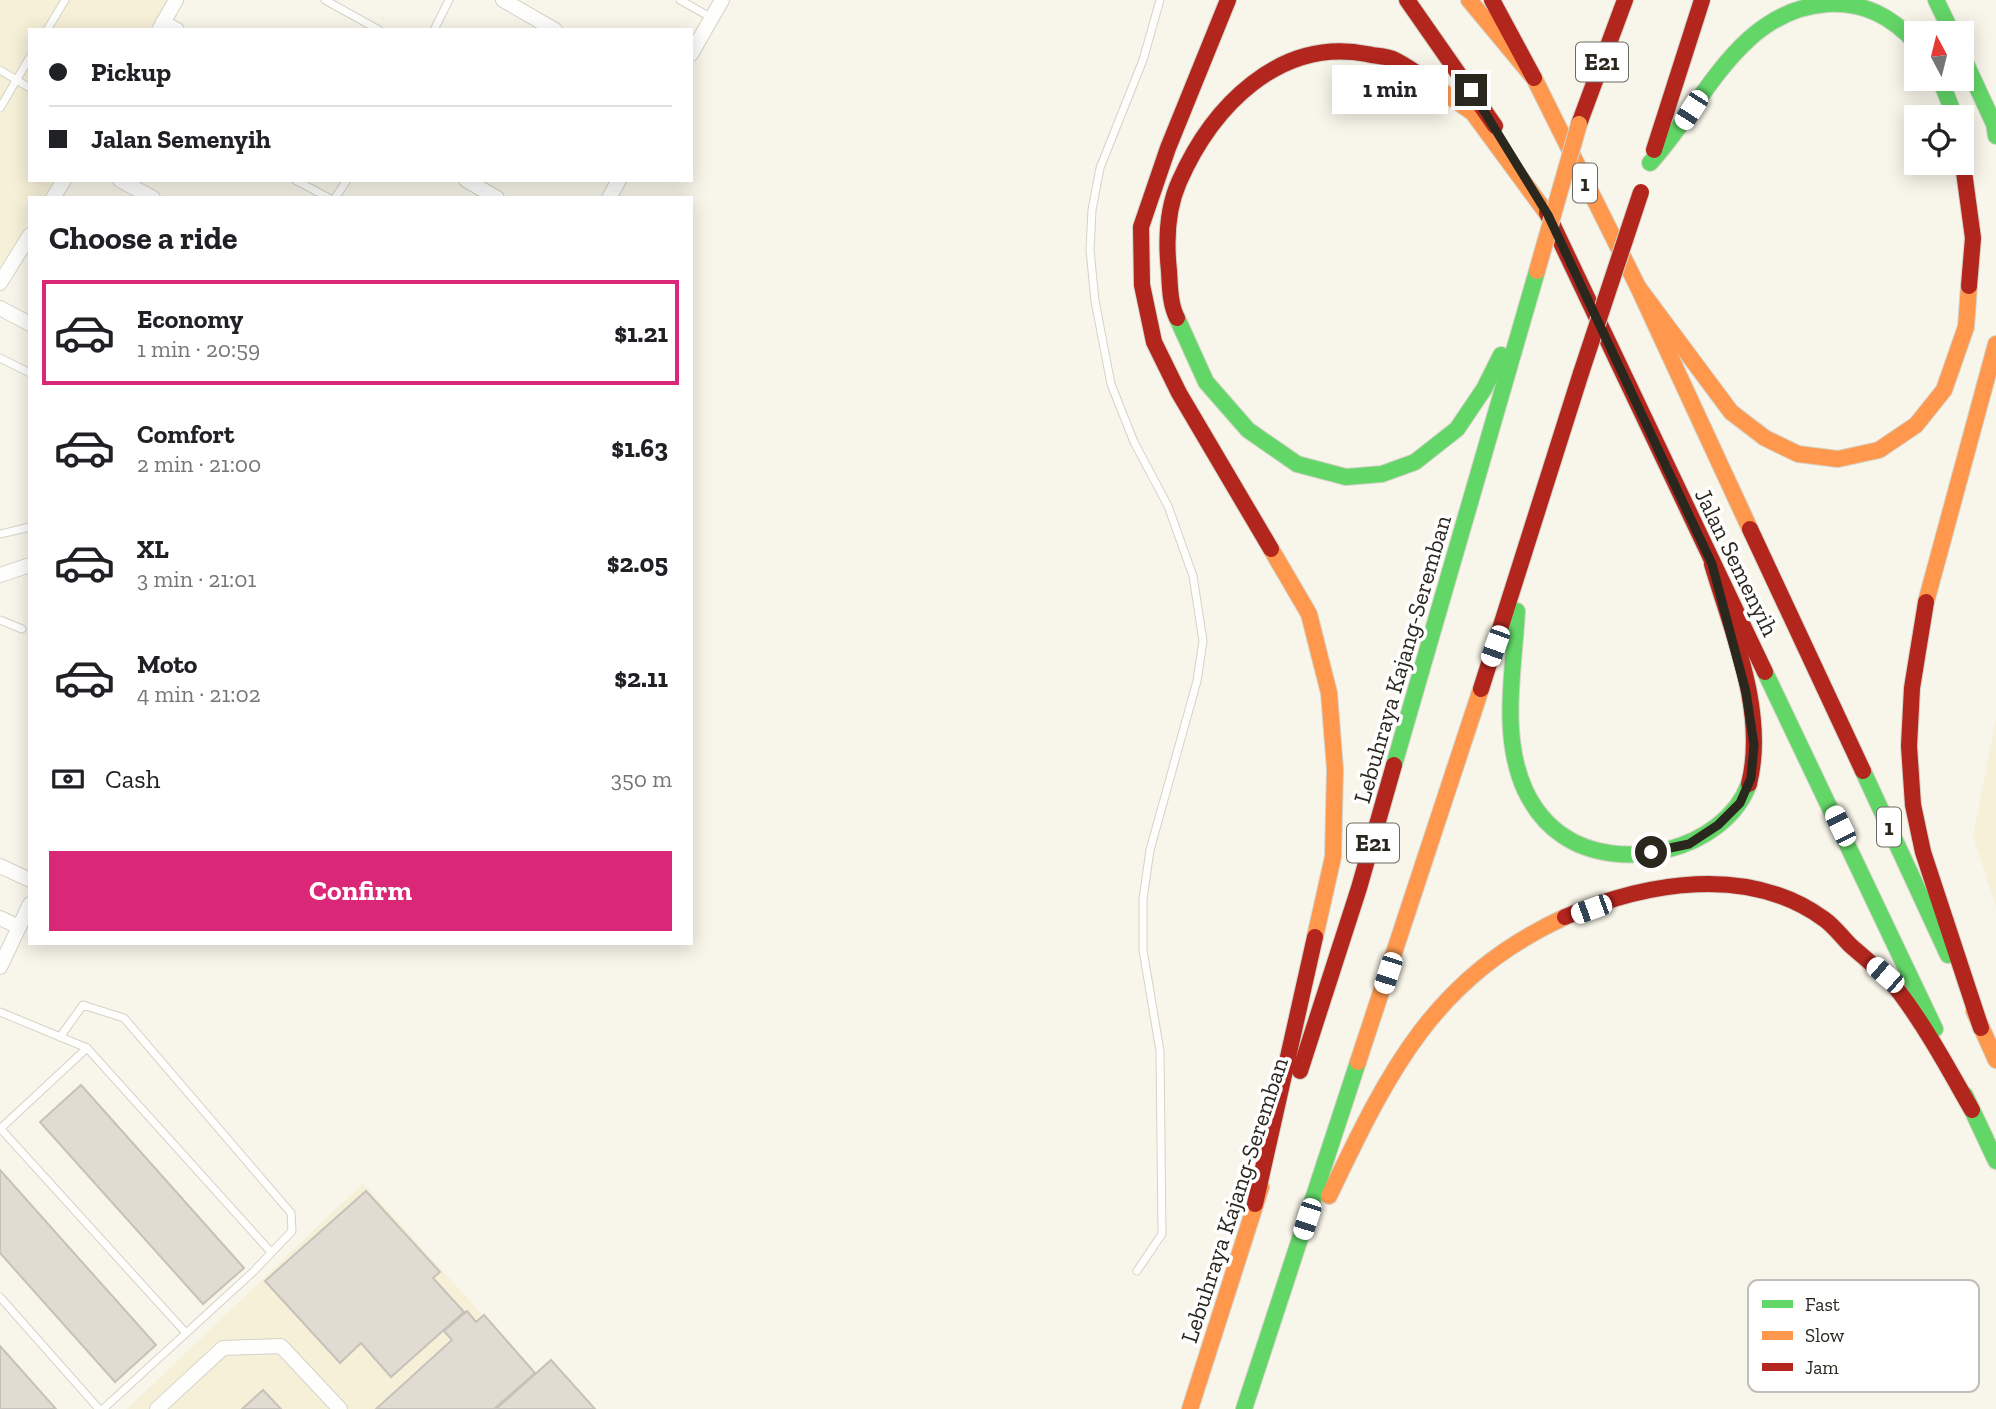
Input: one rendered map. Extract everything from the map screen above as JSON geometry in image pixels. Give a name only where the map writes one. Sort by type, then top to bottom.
[{"type":"main road","points":[[1228,0],[1168,148],[1141,227],[1142,285],[1154,342],[1179,393],[1309,614],[1329,693],[1335,769],[1333,856],[1255,1204]]},
{"type":"main road","name":"Jalan Semenyih","points":[[1407,0],[1487,113],[1548,215],[1712,564],[1875,898],[1996,1161]]},
{"type":"main road","name":"Jalan Semenyih","points":[[1469,0],[1534,78],[1638,287],[1996,1060]]},
{"type":"main road","points":[[1492,0],[1534,78]]},
{"type":"main road","name":"Lebuhraya Kajang-Seremban","points":[[1190,1409],[1359,888],[1579,124],[1625,0]]},
{"type":"main road","name":"E21","points":[[1244,1409],[1518,578],[1581,373],[1702,0]]},
{"type":"main road","points":[[1936,0],[1946,21]]},
{"type":"main road","points":[[1650,163],[1677,132],[1706,88],[1751,30],[1776,12],[1807,1],[1835,1],[1868,6],[1896,21],[1904,30]]},
{"type":"main road","points":[[1527,307],[1484,389],[1457,429],[1415,462],[1382,474],[1346,477],[1297,464],[1248,430],[1206,382],[1172,308],[1166,242],[1178,184],[1204,135],[1241,92],[1276,66],[1288,61],[1311,53],[1351,51],[1394,59],[1473,113],[1548,215]]},
{"type":"main road","points":[[1974,81],[1994,124],[1996,136]]},
{"type":"main road","points":[[1638,287],[1731,412],[1765,438],[1798,454],[1838,459],[1879,450],[1916,425],[1944,390],[1966,327],[1973,238],[1964,175]]},
{"type":"main road","points":[[1981,1028],[1926,867],[1913,806],[1908,741],[1913,676],[1924,606],[1996,344]]},
{"type":"main road","points":[[1518,578],[1511,705],[1512,740],[1524,787],[1543,816],[1568,839],[1624,853],[1651,852],[1689,844],[1718,825],[1740,803],[1751,778],[1754,745],[1746,692],[1712,564]]},
{"type":"main road","points":[[1282,1296],[1379,1091],[1419,1031],[1468,981],[1518,941],[1569,917],[1634,894],[1705,884],[1744,885],[1778,894],[1823,918],[1885,975],[1921,1023],[1972,1111]]},
{"type":"street","points":[[161,26],[176,0]]},
{"type":"street","points":[[503,0],[552,28]]},
{"type":"street","points":[[693,51],[722,0]]},
{"type":"street","points":[[124,182],[149,196]]},
{"type":"street","points":[[470,182],[494,196]]},
{"type":"street","points":[[0,283],[28,238]]},
{"type":"street","points":[[0,308],[28,323]]},
{"type":"street","points":[[0,575],[28,566]]},
{"type":"street","points":[[0,866],[28,879]]},
{"type":"street","points":[[0,967],[28,908]]},
{"type":"street","points":[[0,918],[19,927]]},
{"type":"street","points":[[157,1409],[223,1348],[281,1346],[340,1409]]},
{"type":"lane","points":[[48,28],[65,0]]},
{"type":"lane","points":[[325,0],[375,28]]},
{"type":"lane","points":[[435,28],[449,0]]},
{"type":"lane","points":[[680,0],[712,18]]},
{"type":"lane","points":[[1138,1271],[1162,1234],[1160,1051],[1143,950],[1143,899],[1150,850],[1197,681],[1203,640],[1193,576],[1168,506],[1134,442],[1111,384],[1095,300],[1090,250],[1092,210],[1100,168],[1143,61],[1160,0]]},
{"type":"lane","points":[[0,108],[28,60]]},
{"type":"lane","points":[[0,70],[28,87]]},
{"type":"lane","points":[[299,182],[325,196]]},
{"type":"lane","points":[[0,358],[28,372]]},
{"type":"lane","points":[[0,534],[28,527]]},
{"type":"lane","points":[[0,620],[22,629]]},
{"type":"lane","points":[[0,1297],[101,1409],[253,1272],[270,1251],[292,1231],[291,1213],[124,1018],[83,1005],[60,1037]]},
{"type":"lane","points":[[0,1012],[87,1048],[270,1251]]},
{"type":"lane","points":[[87,1048],[0,1128],[186,1333]]},
{"type":"shaded area","points":[[0,0],[168,0],[150,28],[28,28],[28,182],[53,182],[44,196],[28,196],[28,222],[0,268]]},
{"type":"shaded area","points":[[1996,719],[1996,907],[1973,836]]},
{"type":"shaded area","points":[[363,1183],[568,1409],[127,1409]]},
{"type":"building","points":[[81,1085],[244,1268],[203,1304],[40,1122]]},
{"type":"building","points":[[0,1170],[156,1345],[115,1382],[0,1253]]},
{"type":"building","points":[[366,1191],[440,1272],[433,1278],[464,1312],[391,1377],[361,1343],[340,1363],[265,1281]]},
{"type":"building","points":[[467,1311],[476,1322],[484,1315],[535,1373],[494,1409],[376,1409],[452,1340],[444,1331]]},
{"type":"building","points":[[0,1346],[56,1409],[0,1409]]},
{"type":"building","points":[[551,1360],[595,1409],[496,1409]]},
{"type":"building","points":[[263,1390],[281,1409],[242,1409]]},
{"type":"traffic: fast","points":[[1936,0],[1946,21]]},
{"type":"traffic: fast","points":[[1650,163],[1725,64],[1769,23],[1796,10],[1840,4],[1865,8],[1887,18],[1904,31]]},
{"type":"traffic: fast","points":[[1974,81],[1994,124],[1996,136]]},
{"type":"traffic: fast","points":[[1945,91],[1950,105]]},
{"type":"traffic: fast","points":[[1394,765],[1537,271]]},
{"type":"traffic: fast","points":[[1177,318],[1206,382],[1248,430],[1297,464],[1346,477],[1382,474],[1415,462],[1457,429],[1484,389],[1501,355]]},
{"type":"traffic: fast","points":[[1517,611],[1511,702],[1513,747],[1517,769],[1528,796],[1556,831],[1585,847],[1612,853],[1640,854],[1668,850],[1694,840],[1717,826],[1736,807],[1749,784]]},
{"type":"traffic: fast","points":[[1765,672],[1935,1029]]},
{"type":"traffic: fast","points":[[1863,771],[1948,955]]},
{"type":"traffic: fast","points":[[1244,1409],[1358,1062]]},
{"type":"traffic: fast","points":[[1965,1095],[1996,1161]]},
{"type":"traffic: slow","points":[[1469,0],[1534,78],[1638,287],[1750,529]]},
{"type":"traffic: slow","points":[[1421,76],[1473,113],[1548,215]]},
{"type":"traffic: slow","points":[[1537,271],[1579,124]]},
{"type":"traffic: slow","points":[[1638,287],[1731,412],[1765,438],[1798,454],[1838,459],[1879,450],[1916,425],[1944,390],[1966,327],[1969,286]]},
{"type":"traffic: slow","points":[[1926,602],[1996,344]]},
{"type":"traffic: slow","points":[[1271,549],[1309,614],[1329,693],[1335,769],[1333,857],[1315,937]]},
{"type":"traffic: slow","points":[[1358,1062],[1481,689]]},
{"type":"traffic: slow","points":[[1329,1196],[1373,1108],[1420,1032],[1448,999],[1481,969],[1519,941],[1565,917]]},
{"type":"traffic: slow","points":[[1974,1011],[1996,1060]]},
{"type":"traffic: slow","points":[[1190,1409],[1261,1187]]},
{"type":"traffic: jam","points":[[1228,0],[1168,148],[1141,227],[1142,285],[1154,342],[1179,393],[1271,549]]},
{"type":"traffic: jam","points":[[1407,0],[1495,126]]},
{"type":"traffic: jam","points":[[1492,0],[1534,78]]},
{"type":"traffic: jam","points":[[1579,124],[1625,0]]},
{"type":"traffic: jam","points":[[1654,150],[1702,0]]},
{"type":"traffic: jam","points":[[1177,318],[1171,296],[1168,260],[1168,226],[1172,203],[1193,154],[1230,104],[1252,84],[1278,67],[1305,56],[1335,52],[1367,54],[1400,62],[1421,76]]},
{"type":"traffic: jam","points":[[1964,175],[1973,238],[1969,286]]},
{"type":"traffic: jam","points":[[1581,373],[1641,192]]},
{"type":"traffic: jam","points":[[1547,213],[1765,672]]},
{"type":"traffic: jam","points":[[1481,689],[1581,373]]},
{"type":"traffic: jam","points":[[1750,529],[1863,771]]},
{"type":"traffic: jam","points":[[1712,564],[1745,672],[1750,701],[1754,729],[1749,784]]},
{"type":"traffic: jam","points":[[1926,602],[1912,688],[1909,746],[1913,805],[1923,852],[1981,1028]]},
{"type":"traffic: jam","points":[[1300,1071],[1359,888],[1394,765]]},
{"type":"traffic: jam","points":[[1565,917],[1629,895],[1696,884],[1730,885],[1763,891],[1794,902],[1828,922],[1894,986],[1929,1035],[1972,1110]]},
{"type":"traffic: jam","points":[[1255,1204],[1315,937]]},
{"type":"route","points":[[1471,90],[1548,215],[1712,564],[1746,692],[1754,745],[1751,778],[1740,803],[1718,825],[1689,844],[1651,852]]}]
